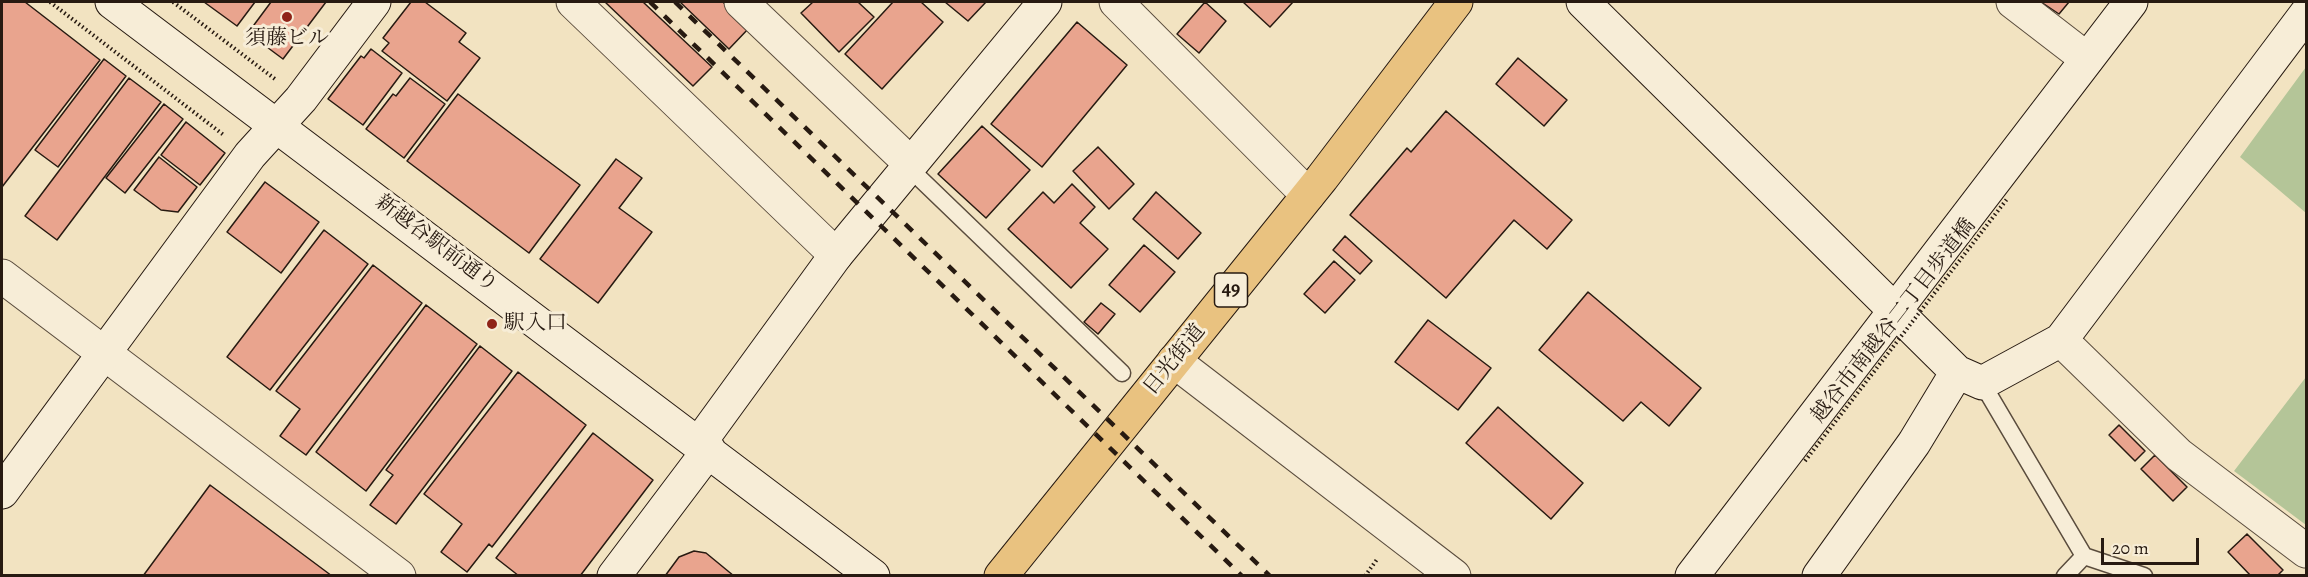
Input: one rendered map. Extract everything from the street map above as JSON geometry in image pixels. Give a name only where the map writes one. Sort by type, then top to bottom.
[{"type":"main road","name":"日光街道","points":[[1001,576],[1308,195],[1456,2]]},
{"type":"street","name":"新越谷駅前通り","points":[[112,2],[278,124],[873,576]]},
{"type":"street","points":[[2,492],[250,155],[301,99],[374,2]]},
{"type":"street","points":[[573,2],[836,255]]},
{"type":"street","points":[[741,2],[908,165]]},
{"type":"street","points":[[614,576],[836,255],[908,165],[1045,2]]},
{"type":"street","points":[[1116,2],[1308,195]]},
{"type":"street","points":[[1583,2],[1894,309],[1970,378]]},
{"type":"street","points":[[2013,2],[2087,59]]},
{"type":"street","points":[[1692,576],[2131,2]]},
{"type":"street","points":[[1819,576],[1914,443],[1970,378],[2061,340],[2307,14]]},
{"type":"street","points":[[2,276],[399,576]]},
{"type":"street","points":[[2061,340],[2179,455],[2307,551]]},
{"type":"street","points":[[1174,361],[1454,576]]},
{"type":"lane","points":[[908,165],[1122,374]]},
{"type":"lane","points":[[1970,378],[2084,556],[2144,576]]},
{"type":"lane","points":[[2065,576],[2084,556]]},
{"type":"path","points":[[50,2],[230,140]]},
{"type":"path","points":[[173,2],[282,85]]},
{"type":"path","name":"越谷市南越谷二丁目歩道橋","points":[[1805,461],[2007,198]]},
{"type":"green space","points":[[2306,67],[2306,213],[2240,157]]},
{"type":"green space","points":[[2306,377],[2306,525],[2234,471]]},
{"type":"building","points":[[2,2],[25,2],[100,60],[2,187]]},
{"type":"building","points":[[204,2],[255,2],[237,26]]},
{"type":"building","name":"須藤ビル","points":[[271,2],[326,2],[283,59],[248,33]]},
{"type":"building","points":[[411,2],[425,2],[466,33],[459,42],[480,58],[447,101],[382,51],[389,43],[383,38]]},
{"type":"building","points":[[605,2],[643,2],[712,67],[693,86]]},
{"type":"building","points":[[680,2],[723,2],[749,28],[729,49]]},
{"type":"building","points":[[813,2],[858,2],[874,17],[839,52],[801,13]]},
{"type":"building","points":[[893,2],[921,2],[943,22],[882,89],[845,54]]},
{"type":"building","points":[[945,2],[986,2],[968,21]]},
{"type":"building","points":[[1205,2],[1226,21],[1199,53],[1177,34]]},
{"type":"building","points":[[1243,2],[1293,2],[1270,27]]},
{"type":"building","points":[[2041,2],[2069,2],[2059,14]]},
{"type":"building","points":[[1077,22],[1127,65],[1042,167],[991,124]]},
{"type":"building","points":[[371,49],[402,73],[363,125],[328,99],[361,56],[364,58]]},
{"type":"building","points":[[1518,58],[1567,100],[1544,126],[1496,84]]},
{"type":"building","points":[[104,59],[126,76],[58,167],[35,150]]},
{"type":"building","points":[[129,78],[161,102],[57,240],[25,216]]},
{"type":"building","points":[[410,78],[445,104],[404,158],[366,129],[393,94],[396,96]]},
{"type":"building","points":[[458,94],[580,185],[529,253],[407,161]]},
{"type":"building","points":[[164,104],[183,119],[125,193],[106,178]]},
{"type":"building","points":[[1446,111],[1572,220],[1547,249],[1514,220],[1446,298],[1350,215],[1407,148],[1411,152]]},
{"type":"building","points":[[186,122],[225,153],[200,185],[161,155]]},
{"type":"building","points":[[982,126],[1030,170],[986,218],[938,174]]},
{"type":"building","points":[[1098,147],[1134,184],[1109,209],[1073,171]]},
{"type":"building","points":[[159,157],[197,187],[178,212],[161,210],[134,190]]},
{"type":"building","points":[[616,159],[642,178],[619,208],[652,232],[598,303],[540,259]]},
{"type":"building","points":[[265,182],[319,222],[281,273],[227,232]]},
{"type":"building","points":[[1072,184],[1095,207],[1080,223],[1108,249],[1071,288],[1008,229],[1043,192],[1054,203]]},
{"type":"building","points":[[1156,192],[1201,233],[1178,259],[1133,219]]},
{"type":"building","points":[[324,230],[368,264],[270,390],[227,357]]},
{"type":"building","points":[[1345,236],[1372,261],[1360,274],[1333,250]]},
{"type":"building","points":[[1144,245],[1175,272],[1140,312],[1109,285]]},
{"type":"building","points":[[1334,261],[1355,280],[1325,313],[1304,294]]},
{"type":"building","points":[[373,265],[422,303],[306,455],[280,436],[300,409],[276,391]]},
{"type":"building","points":[[1588,292],[1701,388],[1669,426],[1641,402],[1623,421],[1539,350]]},
{"type":"building","points":[[1101,303],[1115,314],[1098,334],[1084,322]]},
{"type":"building","points":[[426,305],[477,344],[366,491],[316,452]]},
{"type":"building","points":[[1428,320],[1491,368],[1458,410],[1395,362]]},
{"type":"building","points":[[480,346],[512,371],[396,524],[370,505],[393,475],[386,470]]},
{"type":"building","points":[[518,372],[586,425],[492,547],[489,544],[467,572],[441,552],[462,524],[424,494]]},
{"type":"building","points":[[1498,407],[1583,483],[1551,519],[1466,443]]},
{"type":"building","points":[[2119,425],[2145,451],[2135,461],[2109,435]]},
{"type":"building","points":[[593,433],[653,480],[580,576],[519,576],[496,558]]},
{"type":"building","points":[[2155,455],[2187,487],[2173,501],[2141,469]]},
{"type":"building","points":[[210,485],[332,576],[143,576]]},
{"type":"building","points":[[2247,534],[2283,570],[2277,576],[2251,576],[2228,552]]},
{"type":"building","points":[[694,551],[706,553],[734,576],[665,576],[679,557]]},
{"type":"railway","points":[[650,2],[1242,576]]},
{"type":"railway","points":[[675,2],[1270,576]]},
{"type":"place","name":"須藤ビル","points":[[287,17]]},
{"type":"place","name":"駅入口","points":[[492,324]]}]
